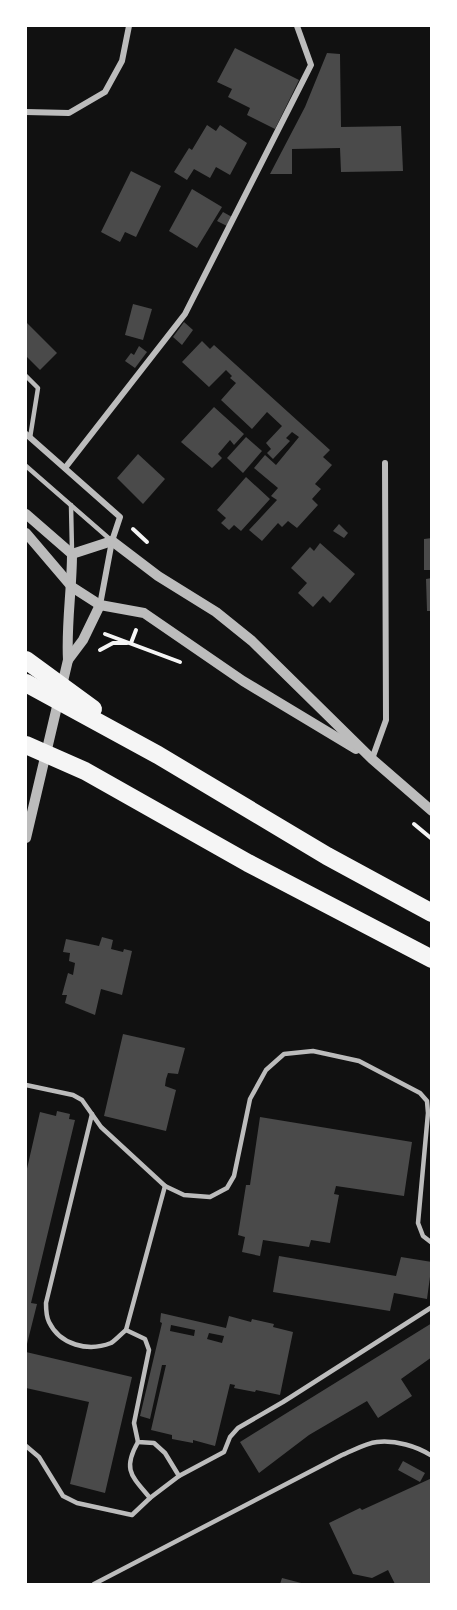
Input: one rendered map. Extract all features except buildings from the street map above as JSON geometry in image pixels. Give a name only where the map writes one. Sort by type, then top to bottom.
[{"type":"highway","points":[[26,660],[158,755]]},
{"type":"highway","points":[[26,683],[158,755],[327,856],[432,914]]},
{"type":"highway","points":[[26,745],[85,771],[248,863],[432,959]]},
{"type":"street","points":[[26,112],[69,113],[105,92],[122,61],[129,26]]},
{"type":"street","points":[[65,468],[185,314],[311,65],[297,26]]},
{"type":"street","points":[[28,436],[120,517],[112,541],[100,605],[83,640],[68,660]]},
{"type":"street","points":[[372,759],[386,720],[385,463]]},
{"type":"street","points":[[26,514],[72,554],[72,586],[66,636],[68,660],[26,838]]},
{"type":"street","points":[[26,533],[72,586],[100,605],[144,613],[243,681],[372,759]]},
{"type":"street","points":[[112,541],[158,576],[216,612],[252,641],[372,759],[432,811]]},
{"type":"street","points":[[72,554],[112,541]]},
{"type":"lane","points":[[26,376],[38,388],[28,436]]},
{"type":"lane","points":[[26,466],[112,541]]},
{"type":"lane","points":[[71,506],[72,554]]},
{"type":"lane","points":[[26,1093],[26,1085],[73,1095],[82,1100],[101,1127],[165,1186],[184,1195],[210,1197],[227,1188],[234,1176],[250,1099],[266,1070],[284,1054],[313,1051],[359,1061],[420,1093],[427,1101],[428,1113],[418,1223],[423,1236],[432,1243]]},
{"type":"lane","points":[[92,1113],[46,1303],[47,1320],[57,1336],[74,1345],[91,1347],[113,1342],[126,1330],[165,1186]]},
{"type":"lane","points":[[26,1446],[39,1457],[63,1496],[77,1503],[132,1515],[179,1476],[224,1452],[230,1437],[238,1428],[432,1307]]},
{"type":"lane","points":[[126,1330],[145,1339],[149,1350],[134,1423],[138,1442],[129,1457],[131,1475],[150,1498]]},
{"type":"lane","points":[[138,1442],[154,1443],[165,1453],[179,1476]]},
{"type":"lane","points":[[94,1584],[342,1455],[376,1442],[404,1444],[424,1450],[432,1456]]},
{"type":"path","points":[[120,517],[150,544]]}]
